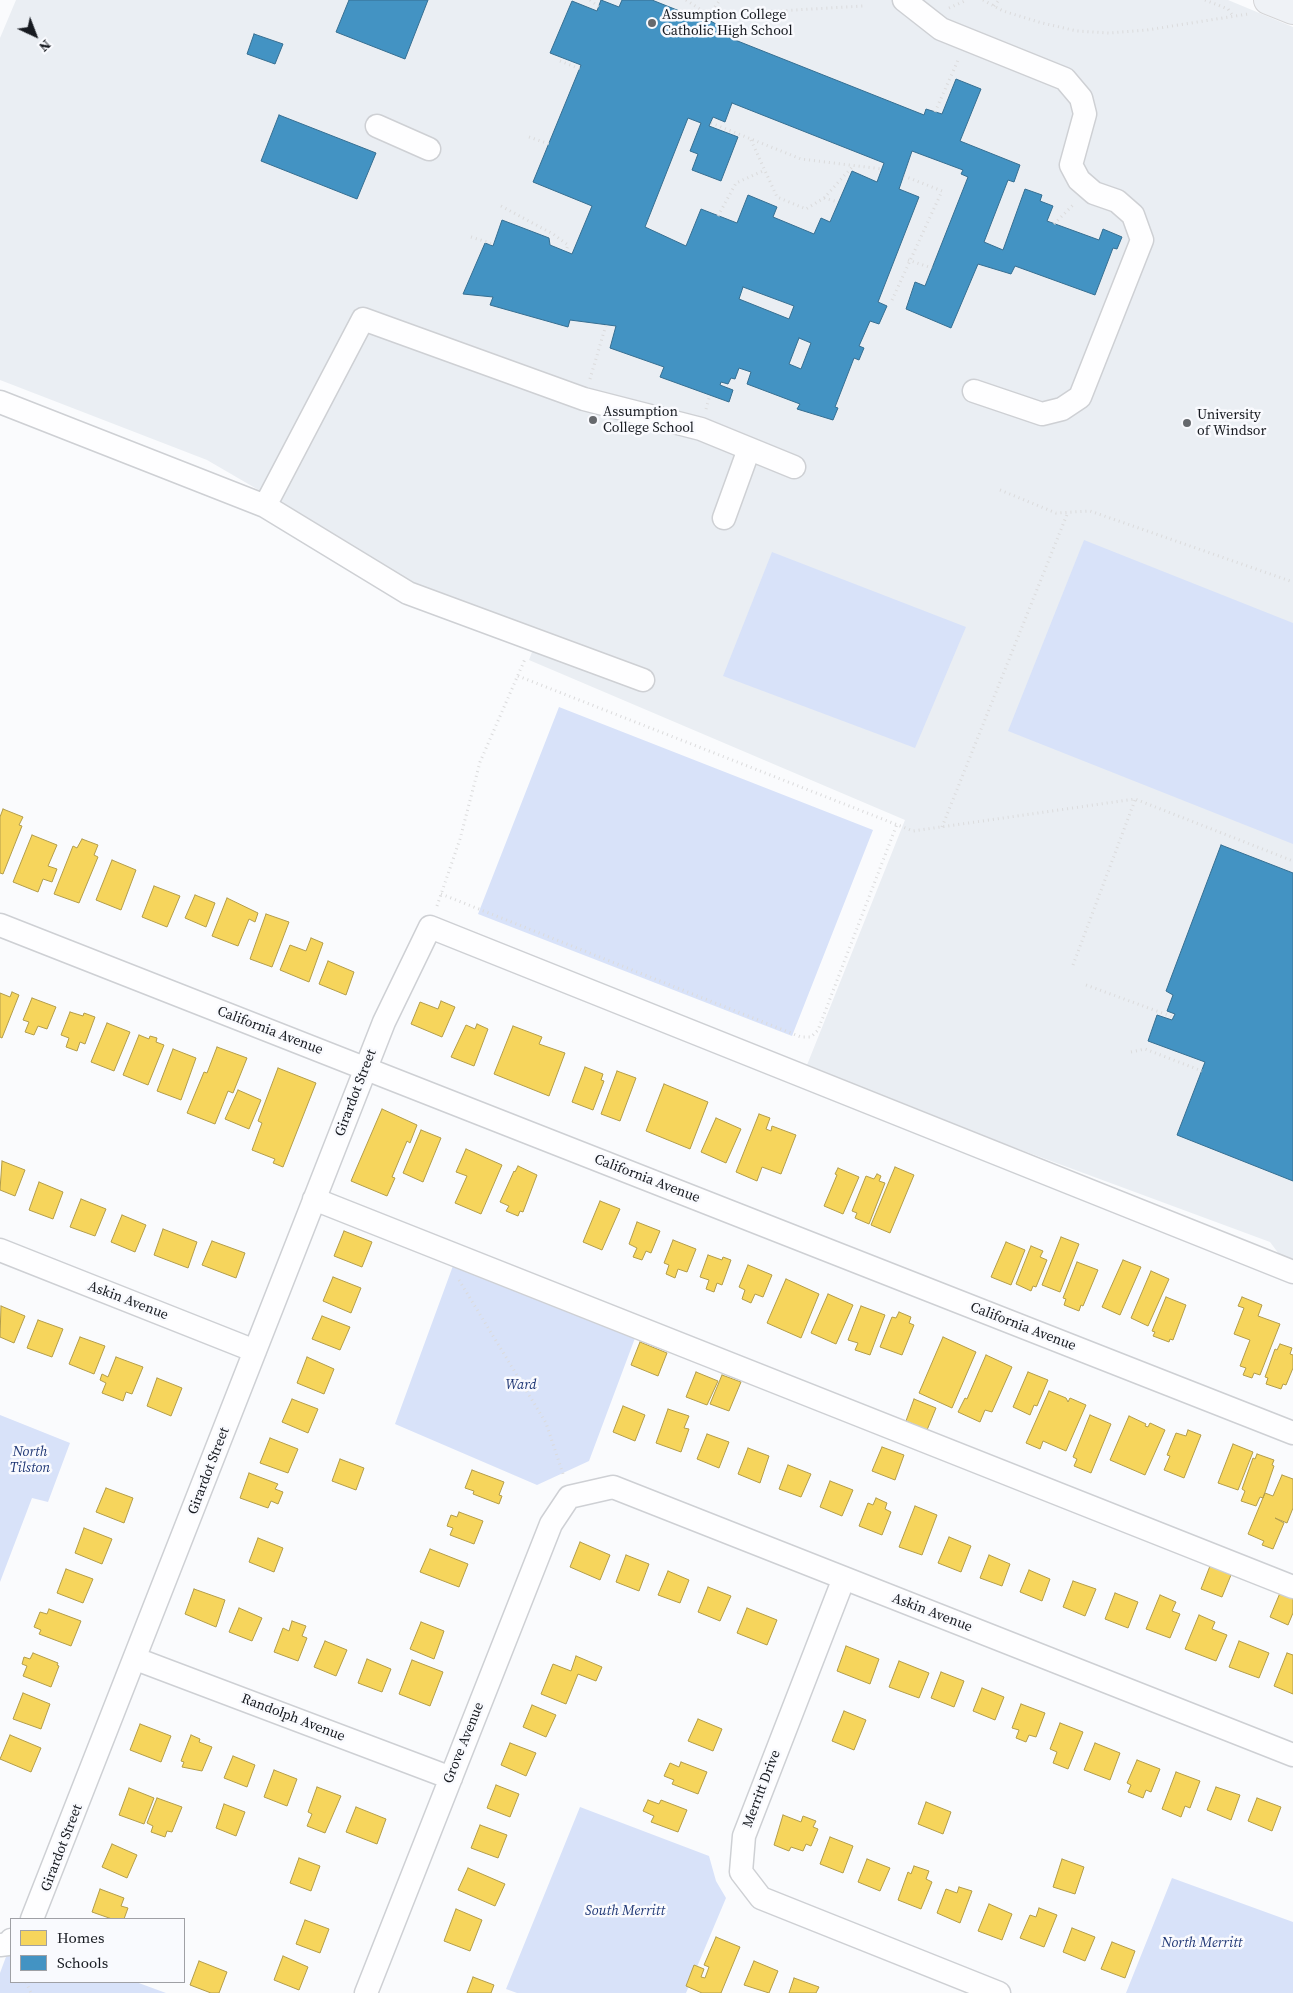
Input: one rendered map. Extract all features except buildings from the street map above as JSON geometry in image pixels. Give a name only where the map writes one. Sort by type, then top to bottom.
[{"type":"highway","points":[[1258,7],[1293,10]]},
{"type":"street","points":[[904,0],[941,29],[1065,79],[1081,98],[1085,114],[1071,165],[1080,180],[1094,193],[1117,201],[1132,215],[1142,240],[1080,397],[1062,409],[1042,414],[974,391]]},
{"type":"street","points":[[377,126],[428,149]]},
{"type":"street","points":[[265,506],[363,319],[584,399],[701,429],[794,467]]},
{"type":"street","points":[[0,402],[265,506],[408,593],[643,680]]},
{"type":"street","points":[[724,518],[749,449]]},
{"type":"street","name":"California Avenue","points":[[0,925],[1293,1433]]},
{"type":"street","points":[[430,926],[1293,1272]]},
{"type":"street","name":"Girardot Street","points":[[32,1918],[136,1659],[365,1069],[384,1022],[430,926]]},
{"type":"street","points":[[314,1200],[1293,1587]]},
{"type":"street","name":"Askin Avenue","points":[[0,1250],[255,1351]]},
{"type":"street","name":"Askin Avenue","points":[[567,1488],[613,1487],[1293,1755]]},
{"type":"street","name":"Grove Avenue","points":[[366,1993],[551,1524],[567,1488]]},
{"type":"street","name":"Merritt Drive","points":[[844,1578],[744,1836],[741,1872],[761,1898],[999,1993]]},
{"type":"street","name":"Randolph Avenue","points":[[136,1659],[450,1778]]},
{"type":"path","points":[[590,0],[598,7]]},
{"type":"path","points":[[686,0],[709,15],[863,6]]},
{"type":"path","points":[[706,19],[720,0]]},
{"type":"path","points":[[954,7],[967,0]]},
{"type":"path","points":[[983,0],[994,6],[1042,23],[1077,31],[1109,32],[1147,30],[1233,16],[1258,7]]},
{"type":"path","points":[[994,6],[999,0]]},
{"type":"path","points":[[1205,0],[1228,9],[1233,16]]},
{"type":"path","points":[[935,112],[963,50]]},
{"type":"path","points":[[560,61],[580,69]]},
{"type":"path","points":[[711,123],[801,159],[882,169]]},
{"type":"path","points":[[529,137],[548,144]]},
{"type":"path","points":[[750,139],[777,197],[806,209],[824,198],[854,166]]},
{"type":"path","points":[[718,216],[736,183],[765,170]]},
{"type":"path","points":[[892,300],[908,260],[942,191],[904,176]]},
{"type":"path","points":[[1054,224],[1080,197]]},
{"type":"path","points":[[824,198],[838,202]]},
{"type":"path","points":[[501,206],[553,234],[568,245],[566,252]]},
{"type":"path","points":[[471,236],[493,244]]},
{"type":"path","points":[[908,260],[932,268]]},
{"type":"path","points":[[590,379],[606,325]]},
{"type":"path","points":[[1000,490],[1056,512],[1090,511],[1293,582]]},
{"type":"path","points":[[942,827],[1068,512]]},
{"type":"path","points":[[430,926],[460,839],[480,762],[528,653]]},
{"type":"path","points":[[518,676],[914,831],[1135,799],[1293,862]]},
{"type":"path","points":[[1073,966],[1135,799]]},
{"type":"path","points":[[441,894],[801,1037],[811,1036],[818,1030],[897,824]]},
{"type":"path","points":[[1086,985],[1173,1017]]},
{"type":"path","points":[[1132,1052],[1145,1049],[1202,1071]]},
{"type":"path","points":[[440,1250],[546,1423],[567,1488]]},
{"type":"shaded area","name":"Assumption College School","points":[[16,0],[1228,0],[1293,27],[1293,1262],[1282,1258],[1270,1242],[805,1070],[905,820],[529,660],[532,652],[414,605],[312,521],[207,460],[0,380],[0,38]]},
{"type":"green space","points":[[1084,540],[1293,623],[1293,844],[1008,731]]},
{"type":"green space","points":[[772,552],[966,627],[915,748],[723,676]]},
{"type":"green space","points":[[559,707],[873,830],[792,1036],[478,914]]},
{"type":"green space","name":"Ward","points":[[454,1263],[635,1338],[589,1461],[537,1485],[395,1424]]},
{"type":"green space","name":"North Tilston","points":[[0,1415],[70,1443],[48,1502],[32,1498],[0,1582]]},
{"type":"green space","name":"South Merritt","points":[[580,1807],[709,1856],[716,1881],[726,1898],[686,1993],[517,1993],[506,1989]]},
{"type":"green space","name":"North Merritt","points":[[1172,1878],[1293,1922],[1293,1993],[1126,1993]]},
{"type":"green space","points":[[10,1952],[10,1983],[139,1983],[166,1993],[0,1993],[0,1973],[7,1954]]},
{"type":"place","name":"Assumption College Catholic High School","points":[[652,23]]},
{"type":"place","name":"Assumption College School","points":[[593,420]]},
{"type":"place","name":"University of Windsor","points":[[1187,423]]}]
